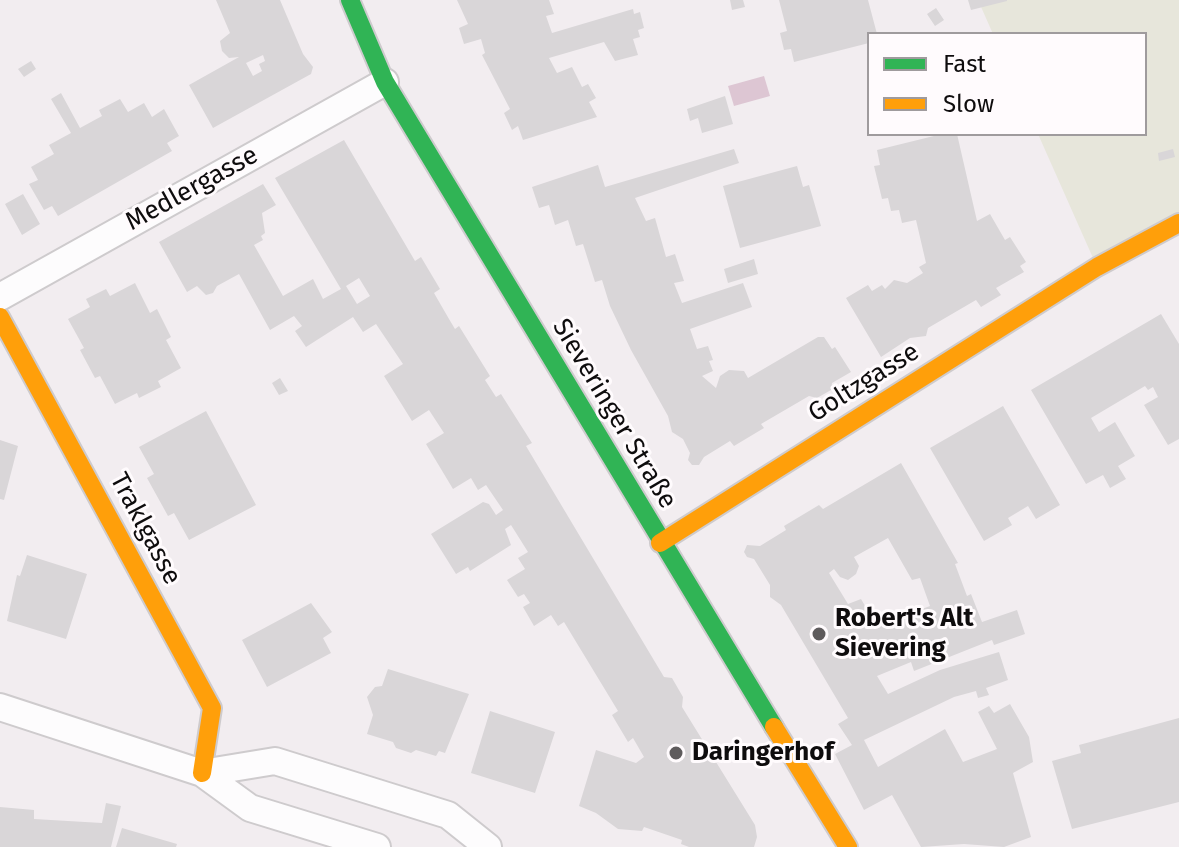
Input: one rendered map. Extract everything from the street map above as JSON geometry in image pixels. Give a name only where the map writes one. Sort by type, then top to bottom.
[{"type":"street","name":"Sieveringer Straße","points":[[350,0],[385,82],[660,543],[848,847]]},
{"type":"street","name":"Medlergasse","points":[[0,297],[385,82]]},
{"type":"street","name":"Goltzgasse","points":[[660,543],[1097,267],[1179,223]]},
{"type":"street","name":"Traklgasse","points":[[0,317],[212,708],[202,773]]},
{"type":"street","points":[[0,707],[202,773],[250,808],[377,847]]},
{"type":"street","points":[[202,773],[275,761],[448,815],[488,847]]},
{"type":"shaded area","points":[[978,0],[1179,0],[1179,223],[1097,267],[1039,136],[1147,136],[1147,32],[992,32]]},
{"type":"shaded area","points":[[764,76],[770,96],[734,106],[728,86]]},
{"type":"building","points":[[216,0],[280,0],[303,54],[313,67],[311,74],[213,128],[189,85],[239,57],[229,58],[222,51],[220,41],[230,33]],"holes":[[[263,55],[265,61],[259,64],[262,71],[253,76],[246,63]]]},
{"type":"building","points":[[457,0],[549,0],[554,14],[546,16],[552,33],[633,9],[634,14],[640,12],[644,28],[638,30],[640,37],[633,39],[638,55],[615,61],[604,42],[549,58],[557,73],[572,67],[582,87],[588,84],[596,98],[589,102],[597,117],[523,140],[518,126],[512,130],[504,113],[510,109],[482,55],[485,53],[481,39],[464,44],[459,28],[468,24]]},
{"type":"building","points":[[730,0],[743,0],[745,7],[732,10]]},
{"type":"building","points":[[779,0],[868,0],[876,32],[867,32],[867,44],[794,62],[791,49],[784,50],[780,33],[787,31]]},
{"type":"building","points":[[968,0],[1007,0],[1007,1],[971,10]]},
{"type":"building","points":[[936,8],[944,20],[935,26],[927,14]]},
{"type":"building","points":[[31,61],[36,69],[24,77],[18,69]]},
{"type":"building","points":[[61,93],[80,128],[102,116],[99,110],[120,99],[128,112],[144,103],[152,117],[164,109],[179,136],[167,143],[172,151],[58,216],[52,206],[44,210],[29,184],[38,180],[31,167],[54,154],[49,145],[71,133],[51,99]]},
{"type":"building","points":[[725,96],[733,124],[702,133],[698,118],[690,121],[687,109]]},
{"type":"building","points":[[934,136],[957,136],[977,221],[990,214],[1005,240],[1010,237],[1026,262],[1020,266],[1024,272],[996,288],[1001,295],[981,307],[976,300],[928,328],[926,336],[910,338],[881,357],[846,298],[868,285],[872,291],[882,285],[885,289],[894,280],[907,283],[923,273],[919,267],[926,263],[916,220],[902,223],[899,210],[891,211],[888,198],[882,199],[874,166],[880,165],[877,150]]},
{"type":"building","points":[[344,140],[415,261],[421,257],[440,289],[434,293],[455,329],[459,326],[490,376],[485,380],[496,397],[501,394],[532,443],[526,446],[664,677],[672,678],[683,697],[682,707],[755,825],[757,837],[754,847],[689,847],[681,844],[682,840],[644,827],[642,831],[618,829],[596,813],[579,806],[596,750],[636,763],[644,757],[633,738],[628,742],[612,715],[618,711],[564,622],[558,626],[551,615],[534,626],[523,607],[530,603],[524,594],[518,597],[507,580],[525,569],[518,558],[528,552],[511,525],[505,529],[511,545],[470,571],[468,567],[456,574],[431,534],[483,502],[489,504],[496,515],[503,510],[486,485],[478,490],[471,478],[453,489],[426,444],[444,433],[429,410],[412,421],[384,376],[403,364],[376,324],[363,332],[353,317],[306,347],[295,331],[302,326],[294,316],[270,330],[239,274],[217,286],[213,293],[206,295],[197,286],[187,292],[159,242],[263,184],[276,205],[262,213],[265,233],[261,236],[263,240],[254,245],[283,296],[313,279],[323,299],[341,289],[275,178]],"holes":[[[359,278],[370,296],[357,304],[346,286]]]},
{"type":"building","points":[[734,149],[739,163],[635,198],[646,221],[655,218],[666,257],[675,254],[684,281],[674,283],[682,303],[743,283],[752,307],[690,329],[697,349],[708,346],[713,360],[709,361],[713,371],[702,376],[716,388],[720,376],[729,370],[744,371],[748,378],[818,337],[824,337],[832,349],[835,347],[851,372],[832,383],[831,390],[817,398],[809,396],[761,424],[764,428],[734,446],[730,441],[704,457],[699,465],[692,465],[683,439],[672,432],[668,416],[631,350],[610,306],[602,280],[595,282],[583,244],[576,246],[568,220],[555,225],[549,205],[539,208],[532,187],[598,165],[605,187]]},
{"type":"building","points":[[1173,149],[1175,157],[1159,161],[1158,153]]},
{"type":"building","points":[[797,166],[803,187],[809,185],[821,226],[740,248],[723,186]]},
{"type":"building","points":[[23,194],[40,224],[22,235],[5,204]]},
{"type":"building","points":[[754,259],[758,274],[728,283],[724,269]]},
{"type":"building","points":[[135,283],[150,313],[157,309],[171,337],[166,340],[181,368],[158,381],[161,387],[139,398],[137,393],[115,404],[100,376],[95,378],[80,350],[84,348],[68,319],[90,307],[86,299],[106,289],[110,296]]},
{"type":"building","points":[[1161,314],[1179,344],[1179,439],[1168,445],[1144,405],[1158,397],[1153,387],[1148,390],[1145,386],[1091,418],[1099,432],[1115,422],[1135,456],[1118,466],[1126,479],[1110,488],[1103,475],[1086,484],[1031,390]]},
{"type":"building","points":[[280,378],[288,391],[279,395],[272,383]]},
{"type":"building","points":[[1003,406],[1060,505],[1036,519],[1028,506],[1008,518],[1012,525],[984,541],[930,448]]},
{"type":"building","points":[[206,411],[256,505],[189,540],[174,513],[168,516],[147,478],[154,474],[139,447]]},
{"type":"building","points":[[0,440],[18,446],[4,500],[0,499]]},
{"type":"building","points":[[901,463],[958,563],[955,564],[967,596],[971,594],[982,622],[1017,610],[1025,634],[994,645],[992,640],[914,671],[911,662],[877,676],[888,694],[940,670],[999,652],[1008,680],[986,688],[989,695],[978,698],[976,691],[954,697],[864,740],[878,767],[945,729],[963,762],[997,749],[978,712],[989,706],[994,713],[1010,704],[1029,737],[1033,762],[1013,773],[1031,837],[1004,847],[964,844],[921,847],[892,795],[864,810],[835,754],[852,745],[838,724],[848,718],[781,605],[770,597],[770,585],[754,559],[744,552],[747,545],[760,546],[786,530],[784,526],[819,505],[823,509]],"holes":[[[888,538],[912,580],[920,578],[930,606],[877,626],[861,599],[848,604],[829,573],[834,569],[840,577],[848,580],[856,574],[859,566],[854,557]]]},
{"type":"building","points":[[27,555],[87,574],[66,639],[7,621],[17,575],[20,576]]},
{"type":"building","points":[[311,603],[332,632],[323,638],[331,653],[267,687],[242,640]]},
{"type":"building","points":[[388,669],[469,694],[445,753],[439,751],[436,756],[416,750],[411,753],[396,748],[393,742],[367,734],[373,715],[367,697],[375,687],[382,686]]},
{"type":"building","points":[[490,711],[555,732],[535,793],[471,773]]},
{"type":"building","points":[[1179,718],[1179,802],[1072,829],[1052,761],[1081,753],[1079,745]]},
{"type":"building","points":[[106,803],[121,806],[111,847],[0,847],[0,807],[34,810],[34,819],[102,823]]},
{"type":"building","points":[[122,828],[177,844],[176,847],[116,847]]},
{"type":"traffic: fast","points":[[350,0],[385,82],[774,727]]},
{"type":"traffic: slow","points":[[660,543],[1097,267],[1179,223]]},
{"type":"traffic: slow","points":[[0,317],[212,708],[202,773]]},
{"type":"traffic: slow","points":[[774,727],[848,847]]},
{"type":"place","name":"Robert's Alt Sievering","points":[[819,634]]},
{"type":"place","name":"Daringerhof","points":[[676,753]]}]
